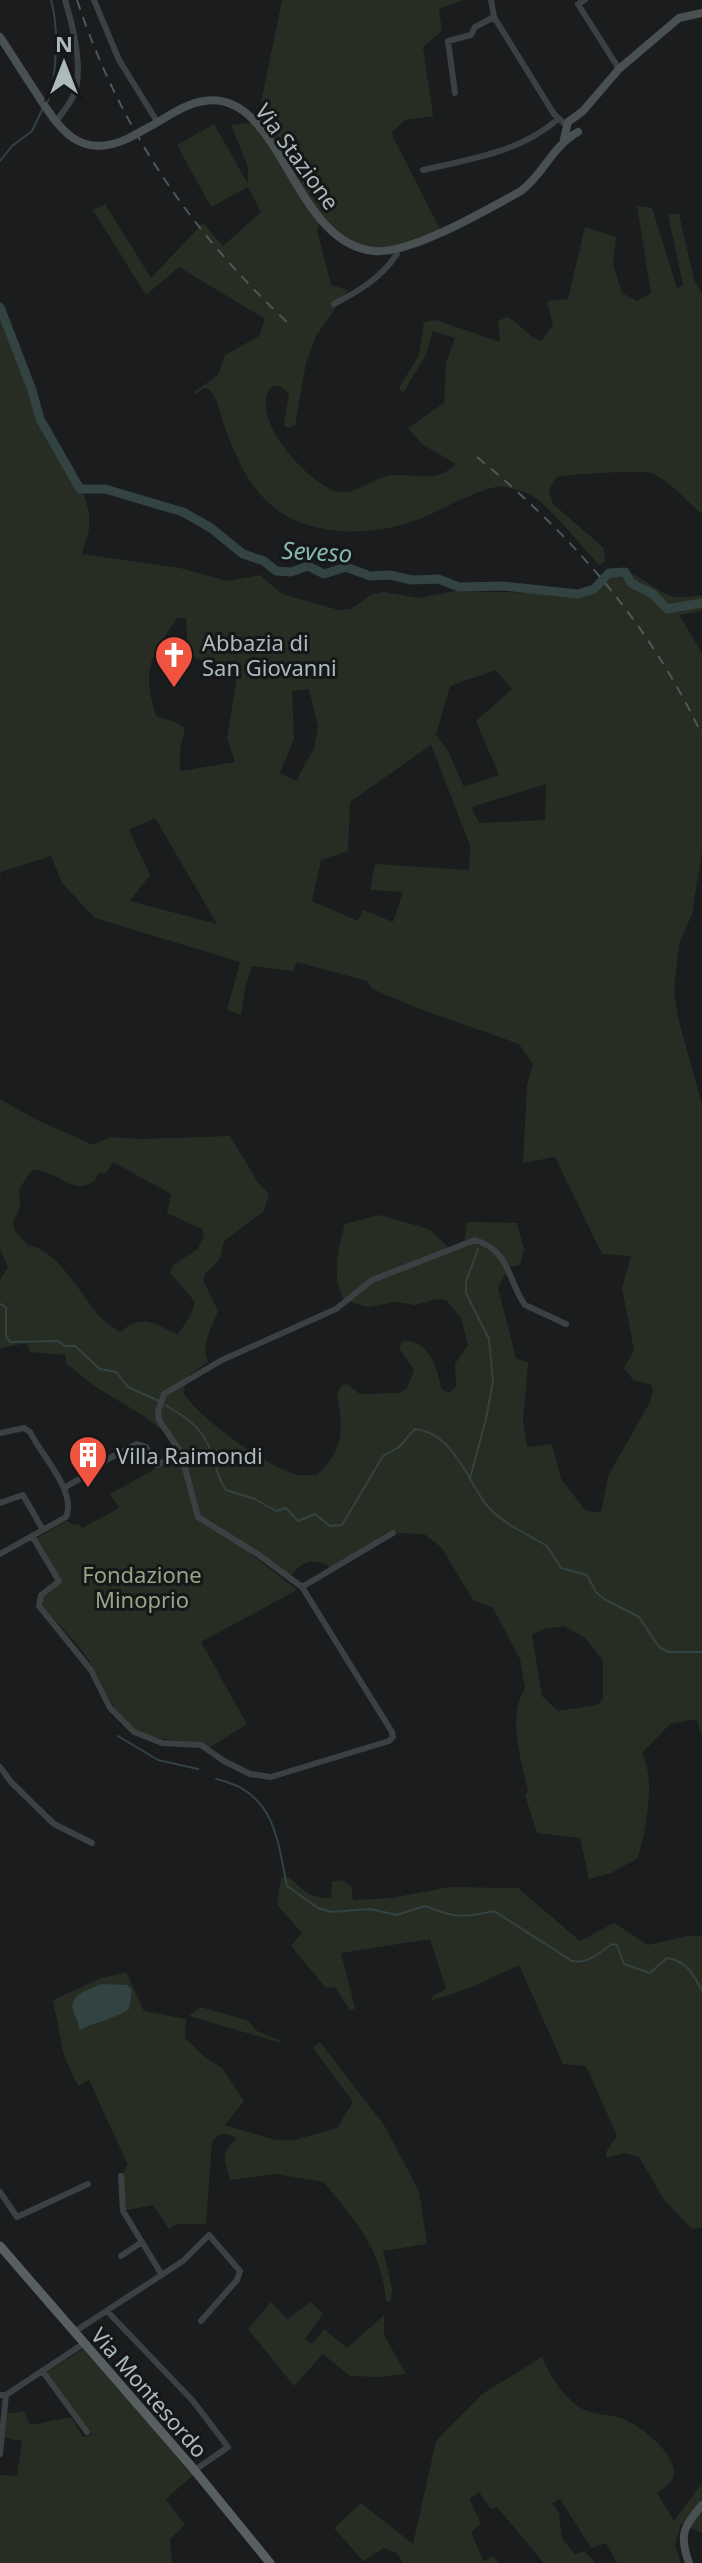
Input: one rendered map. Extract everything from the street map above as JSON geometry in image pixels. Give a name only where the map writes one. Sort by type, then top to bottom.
[{"type":"main road","name":"Via Stazione","points":[[0,37],[53,118],[70,137],[92,147],[109,146],[129,138],[186,107],[205,101],[238,106],[257,123],[302,195],[335,236],[360,248],[375,251],[396,249],[441,231],[521,191],[532,182],[585,108],[619,69],[679,18],[702,13]]},
{"type":"main road","name":"Via Montesordo","points":[[0,2246],[195,2470],[270,2563]]},
{"type":"main road","points":[[689,2563],[684,2548],[685,2526],[702,2505]]},
{"type":"street","points":[[53,118],[68,105],[76,89],[74,43],[65,0]]},
{"type":"street","points":[[94,0],[119,60],[158,123]]},
{"type":"street","points":[[491,0],[494,17],[558,119],[573,125]]},
{"type":"street","points":[[585,0],[578,4],[619,69]]},
{"type":"street","points":[[455,93],[448,41],[471,35],[475,27],[494,17]]},
{"type":"street","points":[[423,170],[525,142],[558,119]]},
{"type":"street","points":[[334,304],[376,279],[389,266],[397,254],[396,249]]},
{"type":"street","points":[[32,1536],[59,1581],[41,1595],[39,1606],[91,1670],[110,1708],[134,1732],[162,1743],[201,1745],[224,1761],[260,1777],[271,1777],[389,1741],[393,1737],[392,1732],[302,1587],[259,1555],[198,1517],[181,1453],[161,1424],[158,1411],[164,1394],[222,1360],[336,1309],[372,1280],[475,1240],[489,1247],[509,1267],[525,1305],[566,1324]]},
{"type":"street","points":[[0,1433],[24,1428],[30,1432],[69,1501],[66,1517],[0,1554]]},
{"type":"street","points":[[64,1488],[81,1478],[81,1473],[137,1444],[146,1447],[157,1465],[181,1453]]},
{"type":"street","points":[[0,1503],[23,1495],[43,1530]]},
{"type":"street","points":[[302,1587],[393,1533]]},
{"type":"street","points":[[0,1767],[54,1824],[92,1843]]},
{"type":"street","points":[[121,2176],[123,2211],[162,2275]]},
{"type":"street","points":[[0,2192],[17,2217],[88,2184]]},
{"type":"street","points":[[74,2332],[183,2261],[209,2235],[240,2271],[237,2280],[201,2321]]},
{"type":"street","points":[[121,2256],[142,2242]]},
{"type":"street","points":[[107,2311],[193,2401],[228,2447],[195,2470]]},
{"type":"street","points":[[0,2454],[3,2395],[83,2344]]},
{"type":"street","points":[[43,2372],[87,2432]]},
{"type":"green space","points":[[282,0],[463,0],[439,9],[442,31],[423,47],[433,116],[405,120],[391,133],[441,231],[406,246],[360,248],[321,220],[317,230],[331,285],[348,290],[316,336],[306,363],[295,425],[288,428],[284,425],[289,393],[278,385],[271,387],[266,400],[273,430],[296,462],[323,485],[343,492],[358,489],[386,476],[434,476],[449,470],[456,464],[422,444],[408,428],[444,403],[446,363],[455,338],[433,331],[426,355],[403,393],[399,388],[419,355],[424,322],[436,320],[500,342],[498,321],[507,317],[541,341],[553,325],[547,301],[568,299],[585,227],[616,237],[613,264],[622,293],[637,301],[651,293],[637,206],[652,208],[677,288],[683,285],[668,214],[679,214],[694,280],[702,293],[702,514],[654,474],[623,472],[556,477],[549,490],[553,504],[604,548],[605,562],[599,565],[539,501],[528,493],[509,488],[486,489],[417,520],[364,531],[308,525],[266,501],[250,481],[238,458],[212,393],[204,388],[196,394],[194,392],[218,375],[225,355],[259,336],[265,319],[179,267],[146,295],[93,210],[105,204],[151,278],[203,223],[223,246],[261,212],[248,187],[211,207],[177,145],[214,124],[248,184],[248,167],[231,125],[257,122]]},
{"type":"green space","name":"Fondazione Minoprio","points":[[0,313],[39,422],[73,483],[83,492],[89,512],[89,529],[82,554],[180,568],[228,581],[260,575],[282,594],[339,610],[351,609],[372,594],[384,592],[418,598],[455,591],[578,594],[591,589],[615,571],[634,575],[671,596],[702,595],[702,611],[679,615],[702,653],[702,852],[692,914],[679,944],[674,991],[678,1018],[702,1104],[702,1739],[697,1719],[670,1724],[642,1753],[649,1791],[638,1858],[611,1873],[589,1879],[580,1838],[537,1833],[525,1795],[528,1791],[517,1739],[517,1713],[525,1688],[520,1659],[493,1608],[473,1600],[441,1547],[424,1534],[393,1533],[331,1568],[320,1562],[309,1562],[299,1567],[291,1577],[228,1536],[297,1590],[201,1642],[247,1724],[209,1748],[146,1735],[128,1724],[114,1708],[88,1659],[43,1606],[42,1597],[62,1581],[35,1539],[67,1521],[82,1528],[119,1508],[110,1494],[180,1455],[176,1445],[157,1426],[88,1381],[66,1363],[66,1355],[30,1352],[27,1343],[0,1348],[0,1280],[8,1267],[0,1249],[0,1099],[35,1119],[93,1145],[110,1137],[230,1136],[257,1181],[269,1194],[264,1211],[224,1241],[220,1259],[204,1275],[204,1282],[218,1311],[206,1343],[208,1362],[188,1376],[183,1392],[217,1427],[285,1471],[317,1475],[333,1456],[340,1438],[337,1393],[342,1385],[347,1384],[360,1394],[398,1393],[407,1389],[414,1370],[399,1348],[402,1342],[411,1341],[425,1349],[438,1373],[441,1389],[449,1393],[456,1386],[455,1364],[468,1345],[461,1318],[446,1300],[437,1299],[415,1305],[396,1302],[368,1307],[344,1300],[337,1272],[345,1224],[379,1215],[429,1229],[450,1249],[464,1244],[467,1222],[517,1223],[524,1249],[520,1265],[509,1267],[498,1288],[516,1358],[528,1363],[523,1421],[527,1447],[552,1444],[561,1479],[585,1510],[601,1513],[608,1476],[650,1402],[653,1389],[650,1384],[634,1381],[624,1368],[634,1350],[622,1288],[631,1256],[602,1254],[555,1157],[523,1163],[527,1085],[533,1064],[519,1044],[425,1011],[372,989],[367,981],[297,962],[293,971],[252,966],[241,1015],[227,1010],[240,962],[95,918],[62,883],[51,856],[1,872],[0,877]],"holes":[[[177,618],[186,618],[188,656],[238,671],[227,738],[235,762],[180,771],[180,749],[185,728],[156,716],[149,685],[151,663]],[[496,670],[512,689],[476,721],[499,775],[464,787],[448,751],[436,735],[450,686]],[[309,689],[318,726],[314,749],[296,781],[280,773],[294,739],[292,691]],[[431,745],[470,845],[469,870],[375,864],[370,890],[403,892],[393,922],[363,910],[358,921],[312,901],[321,860],[348,851],[350,802]],[[546,784],[545,820],[479,823],[471,807]],[[155,818],[217,924],[130,901],[150,875],[129,830]],[[113,1162],[171,1194],[167,1213],[202,1229],[204,1235],[198,1249],[173,1265],[170,1273],[195,1302],[191,1315],[178,1334],[142,1321],[120,1332],[97,1314],[57,1262],[48,1254],[29,1246],[15,1231],[13,1223],[20,1207],[19,1189],[32,1170],[51,1174],[76,1186],[92,1182],[100,1173],[106,1173]],[[564,1626],[585,1638],[603,1661],[603,1699],[597,1705],[558,1711],[542,1696],[532,1635],[543,1629]]]},
{"type":"green space","points":[[289,1877],[308,1893],[324,1898],[331,1898],[332,1882],[342,1880],[351,1886],[353,1900],[391,1898],[450,1887],[518,1888],[580,1941],[614,1923],[648,1945],[687,1936],[702,1936],[702,2227],[692,2229],[665,2201],[639,2157],[625,2153],[606,2158],[606,2152],[617,2136],[586,2066],[563,2064],[519,1965],[472,1987],[431,2001],[432,1996],[446,1989],[430,1939],[341,1953],[355,2008],[350,2011],[335,1987],[326,1988],[291,1946],[302,1933],[277,1905],[281,1878]]},
{"type":"green space","points":[[126,1972],[144,2011],[186,2019],[185,2038],[207,2059],[222,2068],[244,2101],[225,2125],[275,2140],[295,2140],[337,2128],[353,2102],[313,2048],[320,2042],[384,2125],[419,2191],[427,2244],[383,2251],[392,2288],[391,2302],[386,2301],[373,2250],[324,2182],[275,2174],[230,2180],[226,2153],[236,2139],[229,2134],[220,2134],[212,2141],[206,2224],[177,2224],[169,2229],[153,2205],[123,2211],[121,2176],[128,2165],[89,2080],[78,2086],[64,2056],[53,2000],[101,1978]]},
{"type":"green space","points":[[200,2007],[247,2020],[257,2031],[281,2043],[189,2016]]},
{"type":"green space","points":[[271,2302],[287,2319],[311,2302],[323,2314],[305,2339],[312,2344],[324,2329],[347,2348],[384,2315],[384,2335],[406,2374],[350,2376],[323,2354],[294,2386],[248,2329]]},
{"type":"green space","points":[[83,2349],[193,2475],[166,2499],[185,2525],[170,2539],[172,2563],[0,2563],[0,2475],[17,2476],[22,2441],[5,2438],[6,2414],[24,2411],[30,2425],[71,2417],[83,2437],[92,2434],[46,2373]]},
{"type":"green space","points":[[542,2357],[557,2384],[579,2407],[629,2421],[663,2449],[670,2458],[674,2475],[670,2483],[657,2493],[674,2521],[702,2483],[702,2533],[681,2524],[675,2546],[681,2563],[617,2563],[606,2543],[591,2548],[560,2499],[552,2503],[559,2513],[562,2539],[575,2554],[584,2551],[596,2563],[544,2563],[497,2507],[491,2509],[479,2492],[469,2499],[481,2523],[471,2533],[484,2561],[494,2556],[498,2563],[403,2563],[397,2553],[384,2548],[363,2561],[334,2528],[361,2503],[413,2544],[436,2441],[482,2394]]},
{"type":"shaded area","points":[[101,1984],[127,1985],[132,1990],[129,2009],[79,2030],[73,2010],[74,2000],[81,1993]]},
{"type":"waterway","points":[[48,101],[56,51],[51,0]]},
{"type":"waterway","points":[[0,161],[12,146],[32,131],[42,110]]},
{"type":"waterway","name":"Seveso","points":[[0,307],[40,419],[80,489],[105,489],[183,512],[211,528],[243,554],[264,561],[276,571],[291,572],[308,566],[324,574],[346,567],[370,576],[438,579],[459,587],[503,586],[578,594],[594,589],[609,573],[625,572],[631,583],[653,594],[667,609],[702,603]]},
{"type":"waterway","points":[[165,1405],[199,1430],[226,1490],[255,1499],[276,1511],[286,1508],[298,1521],[315,1514],[330,1526],[342,1525],[383,1456],[399,1447],[415,1429],[441,1440],[470,1478],[493,1381],[489,1339],[466,1293],[466,1282],[478,1249]]},
{"type":"waterway","points":[[0,1304],[6,1307],[6,1336],[10,1342],[58,1341],[65,1346],[75,1346],[100,1369],[116,1372],[128,1387],[159,1401]]},
{"type":"waterway","points":[[470,1479],[495,1514],[547,1546],[561,1568],[587,1575],[596,1592],[604,1599],[639,1617],[659,1647],[669,1652],[702,1652]]},
{"type":"waterway","points":[[118,1736],[158,1760],[198,1769]]},
{"type":"waterway","points":[[216,1779],[235,1785],[261,1805],[275,1834],[287,1886],[318,1908],[332,1912],[370,1909],[397,1915],[425,1906],[459,1916],[494,1911],[572,1961],[588,1959],[612,1944],[617,1945],[624,1964],[650,1973],[667,1958],[674,1959],[689,1969],[702,1991]]},
{"type":"railway","points":[[77,0],[114,92],[162,176],[220,252],[289,324]]},
{"type":"railway","points":[[477,457],[545,518],[605,583],[658,655],[702,735]]},
{"type":"place","name":"Abbazia di San Giovanni","points":[[174,689]]},
{"type":"place","name":"Villa Raimondi","points":[[88,1489]]}]
